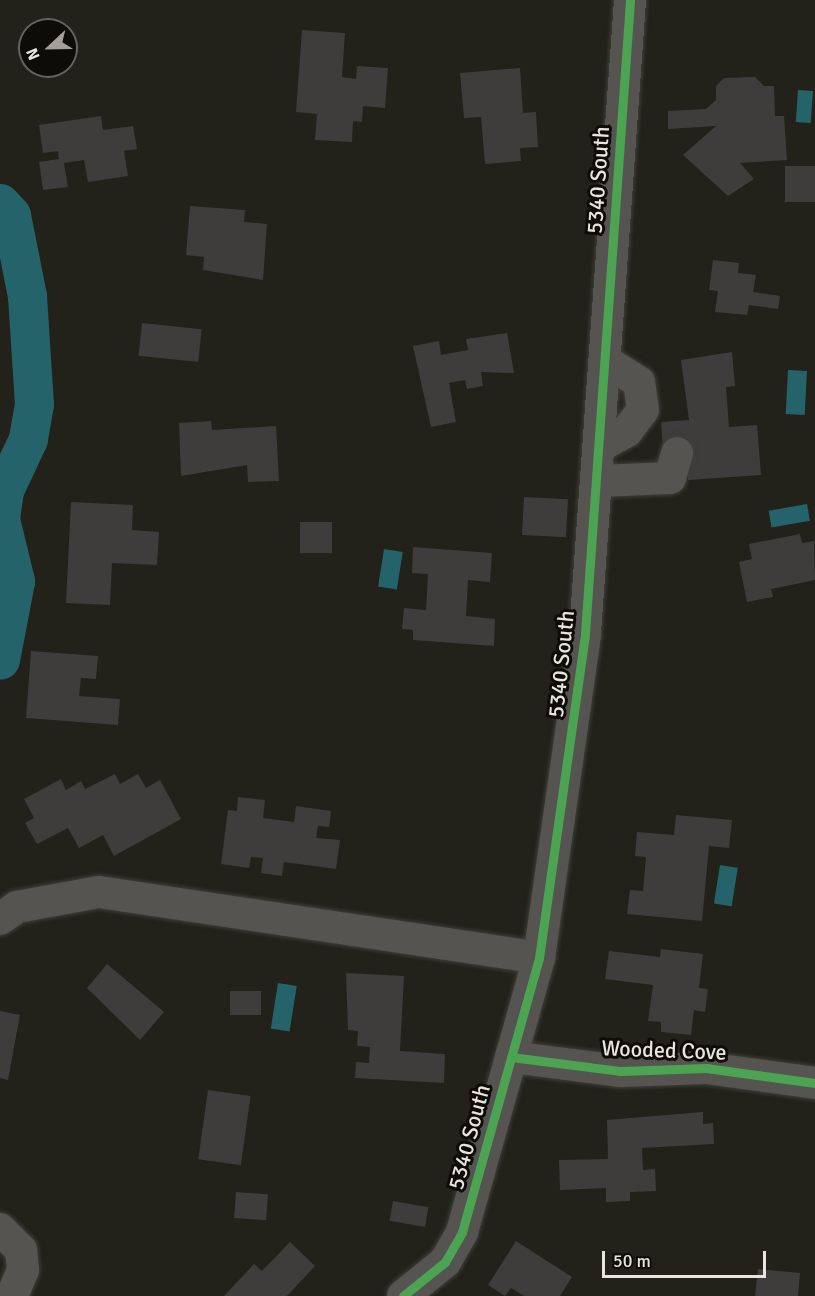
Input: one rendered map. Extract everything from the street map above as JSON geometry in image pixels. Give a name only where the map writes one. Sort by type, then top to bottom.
[{"type":"street","name":"5340 South","points":[[403,1296],[445,1262],[462,1232],[539,958],[577,705],[598,481],[630,0]]},
{"type":"street","points":[[600,446],[627,430],[644,410],[639,382],[605,360]]},
{"type":"street","points":[[598,481],[670,478],[677,453]]},
{"type":"street","points":[[0,919],[17,907],[99,892],[539,958]]},
{"type":"street","name":"Wooded Cove","points":[[511,1057],[621,1071],[717,1069],[815,1083]]},
{"type":"street","points":[[0,1229],[21,1250],[23,1270],[12,1296]]},
{"type":"water","points":[[798,90],[813,91],[811,123],[796,122]]},
{"type":"water","points":[[788,370],[807,371],[805,415],[786,414]]},
{"type":"water","points":[[807,504],[810,521],[772,528],[769,511]]},
{"type":"water","points":[[384,549],[403,552],[397,590],[378,587]]},
{"type":"water","points":[[720,865],[738,868],[732,906],[714,904]]},
{"type":"water","points":[[278,983],[297,986],[290,1031],[271,1028]]},
{"type":"building","points":[[302,30],[345,33],[342,77],[356,79],[357,66],[388,68],[385,108],[363,106],[362,122],[353,121],[352,142],[315,140],[317,114],[296,112]]},
{"type":"building","points":[[520,68],[523,113],[536,112],[538,147],[520,148],[521,161],[485,164],[481,117],[464,118],[460,73]]},
{"type":"building","points":[[755,77],[764,86],[774,86],[775,116],[784,116],[787,160],[740,163],[754,179],[728,196],[683,155],[716,126],[668,129],[668,111],[706,109],[716,100],[716,86],[724,78]]},
{"type":"building","points":[[101,116],[103,130],[133,126],[137,149],[124,151],[128,176],[88,182],[84,160],[64,163],[68,187],[43,190],[39,162],[59,159],[58,151],[43,153],[39,125]]},
{"type":"building","points":[[785,166],[815,166],[815,202],[785,202]]},
{"type":"building","points":[[190,206],[245,210],[244,222],[267,224],[263,280],[203,270],[204,257],[186,255]]},
{"type":"building","points":[[713,260],[739,263],[738,273],[756,275],[753,292],[780,296],[778,309],[749,305],[747,315],[715,312],[718,291],[709,290]]},
{"type":"building","points":[[142,323],[202,329],[198,362],[139,356]]},
{"type":"building","points":[[507,333],[514,373],[481,372],[483,386],[467,389],[465,380],[449,383],[456,422],[431,427],[413,346],[439,341],[441,355],[468,350],[466,339]]},
{"type":"building","points":[[732,352],[735,386],[726,387],[729,427],[757,425],[761,475],[688,480],[686,450],[663,451],[661,422],[689,420],[681,360]]},
{"type":"building","points":[[211,421],[212,430],[276,426],[279,481],[248,482],[247,465],[181,476],[179,423]]},
{"type":"building","points":[[524,497],[568,499],[566,537],[522,535]]},
{"type":"building","points":[[71,502],[133,505],[132,530],[159,532],[157,565],[112,563],[110,605],[66,603]]},
{"type":"building","points":[[300,522],[332,522],[332,553],[300,553]]},
{"type":"building","points":[[800,534],[802,543],[814,541],[815,580],[771,589],[773,597],[747,602],[739,562],[752,559],[749,544]]},
{"type":"building","points":[[413,547],[492,553],[490,582],[468,580],[466,616],[495,619],[494,646],[413,640],[413,630],[402,629],[404,608],[426,610],[428,574],[412,573]]},
{"type":"building","points":[[31,651],[98,656],[96,679],[81,678],[79,696],[120,699],[118,725],[26,718]]},
{"type":"building","points":[[115,774],[120,784],[138,774],[146,788],[160,780],[181,819],[114,856],[103,835],[79,848],[68,828],[37,844],[25,823],[34,818],[24,799],[61,779],[66,790],[81,781],[85,789]]},
{"type":"building","points":[[238,797],[265,800],[263,818],[294,822],[296,806],[331,811],[329,827],[318,826],[316,838],[340,840],[336,869],[284,862],[282,876],[261,873],[263,858],[251,857],[249,868],[221,864],[228,810],[237,811]]},
{"type":"building","points":[[676,815],[732,820],[729,848],[709,846],[702,921],[627,914],[630,890],[643,891],[646,857],[635,856],[637,832],[674,835]]},
{"type":"building","points":[[661,949],[703,954],[699,988],[708,989],[705,1012],[694,1010],[691,1035],[661,1032],[661,1022],[648,1021],[653,985],[605,979],[609,951],[660,957]]},
{"type":"building","points":[[107,964],[164,1012],[140,1040],[87,988]]},
{"type":"building","points":[[346,973],[404,976],[400,1051],[445,1054],[444,1083],[355,1078],[356,1062],[369,1063],[370,1047],[357,1046],[358,1031],[348,1030]]},
{"type":"building","points":[[230,991],[261,991],[261,1015],[230,1015]]},
{"type":"building","points":[[0,1011],[20,1015],[8,1080],[0,1078]]},
{"type":"building","points":[[208,1090],[251,1096],[241,1165],[198,1159]]},
{"type":"building","points":[[703,1112],[703,1124],[713,1123],[714,1144],[642,1148],[643,1170],[655,1169],[656,1191],[630,1192],[630,1201],[606,1202],[606,1188],[560,1190],[559,1160],[608,1159],[607,1120]]},
{"type":"building","points":[[236,1192],[268,1194],[266,1220],[234,1218]]},
{"type":"building","points":[[393,1201],[428,1207],[425,1227],[390,1221]]},
{"type":"building","points":[[516,1241],[572,1277],[560,1296],[524,1296],[511,1288],[505,1296],[488,1285]]},
{"type":"building","points":[[290,1242],[315,1266],[287,1296],[224,1296],[254,1264],[262,1271]]},
{"type":"building","points":[[758,1269],[800,1273],[798,1296],[755,1296]]},
{"type":"waterway","points":[[0,203],[11,215],[27,296],[34,404],[28,439],[4,490],[0,519],[15,581],[0,660]]},
{"type":"cycle path","points":[[403,1296],[445,1262],[462,1232],[539,958],[585,633],[630,0]]},
{"type":"cycle path","points":[[511,1057],[621,1071],[706,1068],[815,1083]]}]
